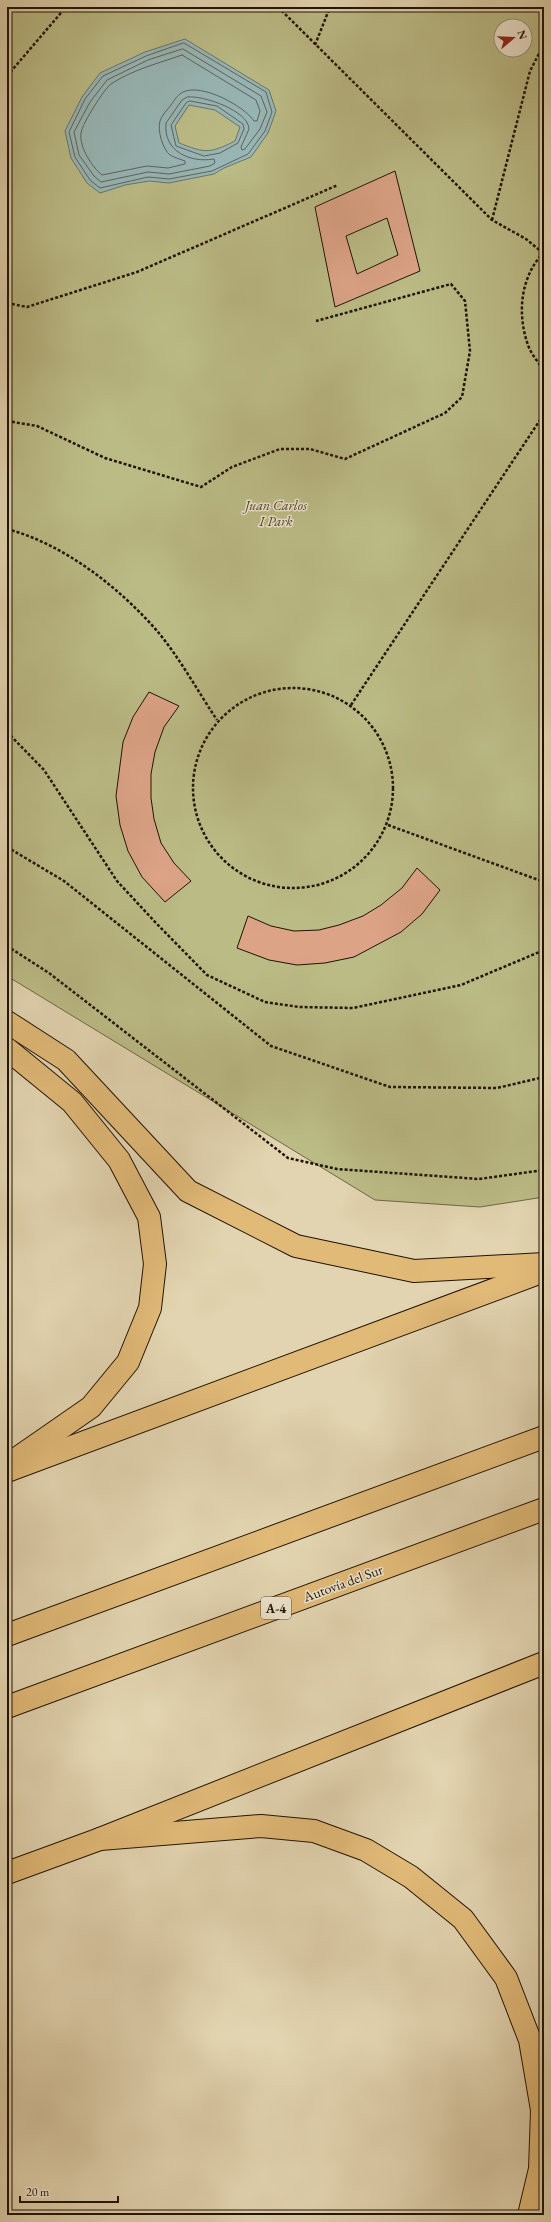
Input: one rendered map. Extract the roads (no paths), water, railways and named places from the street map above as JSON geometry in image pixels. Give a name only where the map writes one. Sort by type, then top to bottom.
[{"type":"highway","points":[[7,1022],[66,1060],[188,1191],[296,1246],[414,1271],[544,1264]]},
{"type":"highway","points":[[7,1049],[72,1102],[118,1160],[149,1216],[156,1264],[150,1308],[128,1362],[91,1407],[7,1466]]},
{"type":"highway","points":[[7,1471],[544,1272]]},
{"type":"highway","points":[[7,1634],[544,1437]]},
{"type":"highway","name":"Autovía del Sur","points":[[7,1707],[544,1509]]},
{"type":"highway","points":[[7,1873],[100,1840],[544,1663]]},
{"type":"highway","points":[[100,1840],[261,1826],[314,1831],[366,1850],[411,1877],[463,1919],[506,1978],[530,2040],[542,2110],[540,2169],[529,2215]]},
{"type":"water","points":[[185,39],[269,90],[276,111],[268,133],[251,157],[224,168],[214,174],[169,183],[149,181],[125,185],[100,193],[87,183],[71,158],[65,131],[82,97],[100,73],[145,52]],"holes":[[[189,105],[215,110],[240,127],[235,141],[219,148],[207,151],[195,149],[179,143],[175,126]]]},
{"type":"park label","name":"Juan Carlos I Park","points":[[276,514]]}]
